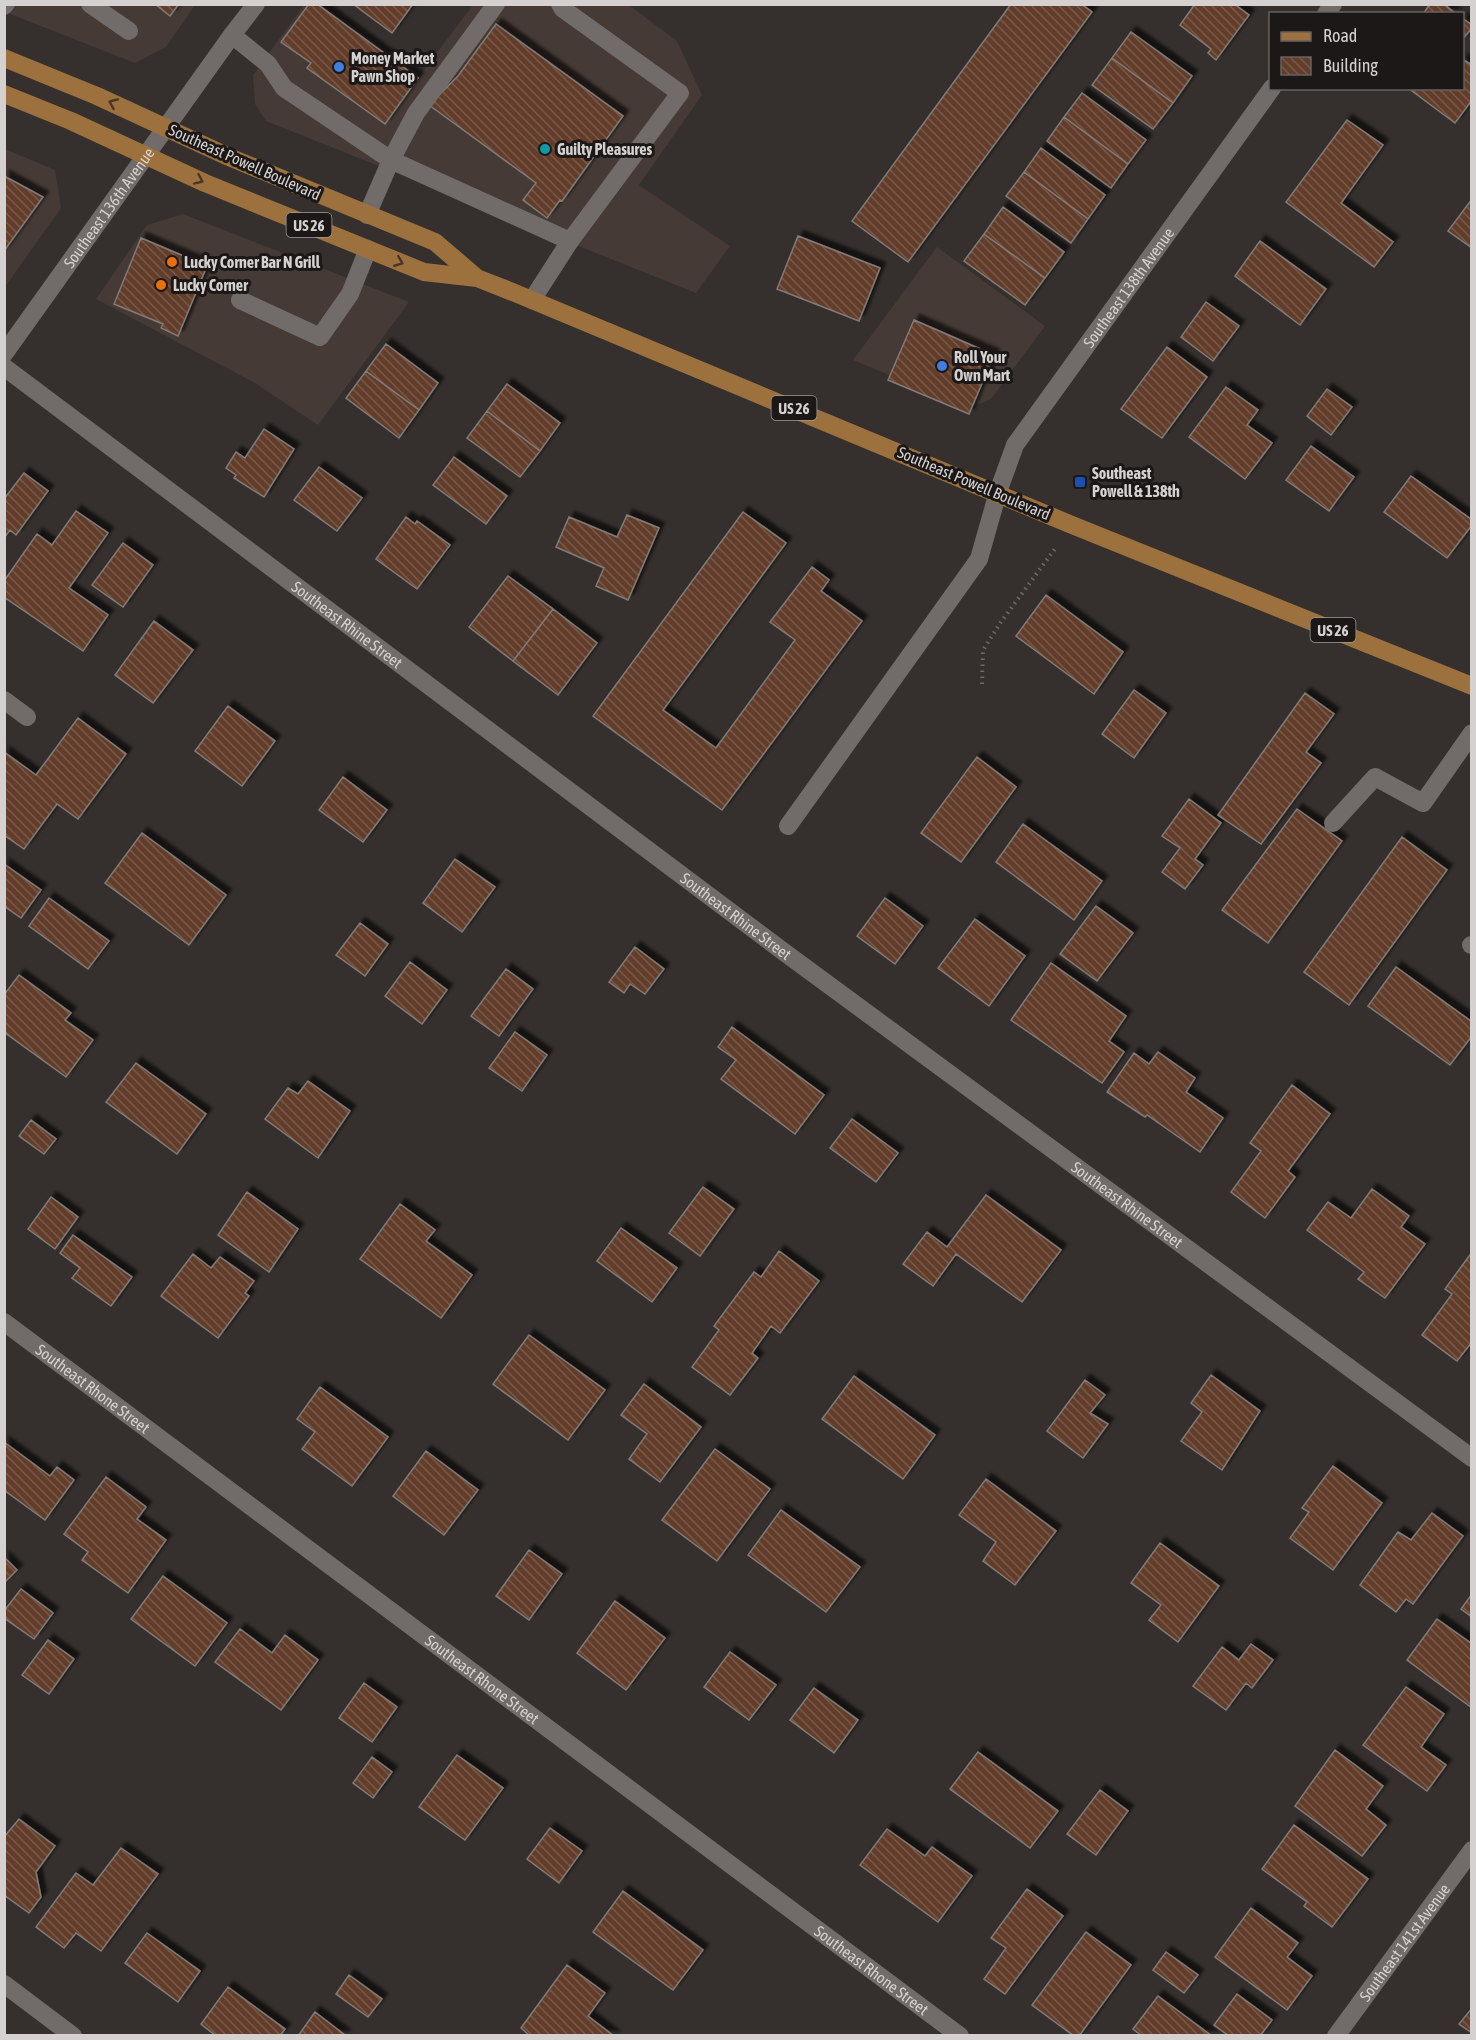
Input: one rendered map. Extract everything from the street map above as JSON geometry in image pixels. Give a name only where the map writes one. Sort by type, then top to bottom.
[{"type":"main road","name":"Southeast Powell Boulevard","points":[[4,58],[97,96],[229,157],[435,242],[477,278]]},
{"type":"main road","name":"Southeast Powell Boulevard","points":[[4,94],[71,121],[205,183],[424,272],[477,278],[998,492],[1072,525],[1472,686]]},
{"type":"street","points":[[90,4],[129,31]]},
{"type":"street","name":"Southeast 136th Avenue","points":[[4,354],[256,4]]},
{"type":"street","points":[[367,215],[391,160],[416,112],[496,4]]},
{"type":"street","points":[[532,300],[570,241],[680,93],[562,9],[560,4]]},
{"type":"street","points":[[232,36],[268,64],[284,88],[391,160],[570,241]]},
{"type":"street","name":"Southeast 138th Avenue","points":[[788,826],[979,559],[998,492],[1015,445],[1271,90]]},
{"type":"street","points":[[240,300],[320,337],[350,294],[368,249]]},
{"type":"street","name":"Southeast Rhine Street","points":[[4,367],[784,952],[1472,1458]]},
{"type":"street","points":[[4,700],[27,717]]},
{"type":"street","points":[[1333,823],[1375,777],[1423,803],[1472,733]]},
{"type":"street","name":"Southeast Rhone Street","points":[[4,1322],[960,2036]]},
{"type":"street","name":"Southeast 141st Avenue","points":[[1336,2036],[1472,1850]]},
{"type":"street","points":[[4,1984],[73,2036]]},
{"type":"path","points":[[982,684],[983,650],[1072,525]]},
{"type":"shaded area","points":[[4,5],[195,5],[166,47],[135,63],[5,12]]},
{"type":"shaded area","points":[[304,5],[322,5],[420,75],[473,5],[629,5],[677,41],[702,95],[639,185],[730,246],[696,293],[266,121],[255,104],[253,75]]},
{"type":"shaded area","points":[[5,149],[55,170],[61,208],[5,287]]},
{"type":"shaded area","points":[[183,214],[409,302],[318,425],[255,383],[96,299],[147,225]]},
{"type":"shaded area","points":[[937,247],[1045,326],[991,399],[969,408],[853,360]]},
{"type":"building","points":[[155,4],[179,4],[170,16]]},
{"type":"building","points":[[309,4],[317,4],[418,78],[385,124],[307,68],[311,63],[281,42]]},
{"type":"building","points":[[353,4],[413,4],[392,33]]},
{"type":"building","points":[[1011,4],[1081,4],[1092,12],[908,262],[852,221]]},
{"type":"building","points":[[1195,4],[1234,4],[1249,15],[1216,60],[1208,53],[1211,49],[1180,25]]},
{"type":"building","points":[[1430,4],[1444,4],[1454,12],[1424,12]]},
{"type":"building","points":[[1464,19],[1472,25],[1464,38]]},
{"type":"building","name":"Guilty Pleasures","points":[[496,24],[623,116],[562,201],[560,200],[547,218],[523,200],[536,183],[429,105],[458,76]]},
{"type":"building","points":[[1131,32],[1192,76],[1173,103],[1112,58]]},
{"type":"building","points":[[1112,58],[1173,103],[1153,129],[1092,85]]},
{"type":"building","points":[[1464,60],[1472,65],[1472,100],[1455,123],[1411,90],[1464,90]]},
{"type":"building","points":[[1082,93],[1146,140],[1128,164],[1064,117]]},
{"type":"building","points":[[1064,117],[1128,164],[1111,188],[1047,141]]},
{"type":"building","points":[[1347,120],[1383,145],[1341,203],[1393,242],[1374,267],[1286,202]]},
{"type":"building","points":[[1041,148],[1105,195],[1088,219],[1024,172]]},
{"type":"building","points":[[1024,172],[1088,219],[1071,243],[1006,196]]},
{"type":"building","points":[[4,176],[43,197],[4,251]]},
{"type":"building","points":[[1472,199],[1472,248],[1448,231]]},
{"type":"building","points":[[1003,207],[1064,252],[1045,278],[984,234]]},
{"type":"building","points":[[984,234],[1045,278],[1025,305],[964,261]]},
{"type":"building","points":[[798,236],[880,268],[859,321],[777,289]]},
{"type":"building","name":"Lucky Corner","points":[[141,238],[207,266],[178,336],[161,328],[163,324],[114,304]]},
{"type":"building","points":[[1260,241],[1326,289],[1300,325],[1235,276]]},
{"type":"building","points":[[1206,302],[1239,326],[1213,361],[1181,337]]},
{"type":"building","points":[[914,320],[994,355],[969,414],[888,380]]},
{"type":"building","points":[[386,344],[438,383],[419,410],[366,371]]},
{"type":"building","points":[[1167,347],[1207,377],[1162,438],[1121,409]]},
{"type":"building","points":[[366,371],[419,410],[399,438],[346,398]]},
{"type":"building","points":[[507,384],[560,423],[540,451],[487,411]]},
{"type":"building","points":[[1226,387],[1258,410],[1247,425],[1272,443],[1245,479],[1189,437]]},
{"type":"building","points":[[1327,389],[1352,407],[1331,435],[1307,416]]},
{"type":"building","points":[[487,411],[540,451],[520,477],[467,438]]},
{"type":"building","points":[[264,429],[294,449],[264,497],[234,478],[236,475],[226,468],[236,452],[245,458]]},
{"type":"building","points":[[1311,446],[1354,477],[1329,511],[1286,480]]},
{"type":"building","points":[[454,457],[507,496],[486,524],[433,485]]},
{"type":"building","points":[[319,467],[362,498],[337,531],[294,500]]},
{"type":"building","points":[[24,473],[48,491],[16,535],[10,530],[4,538],[4,499]]},
{"type":"building","points":[[1411,476],[1472,520],[1472,525],[1447,558],[1384,512]]},
{"type":"building","points":[[76,511],[108,533],[69,588],[108,615],[83,651],[4,597],[4,581],[37,534],[52,545]]},
{"type":"building","points":[[743,512],[786,543],[663,710],[716,748],[795,640],[770,622],[812,567],[829,580],[821,591],[862,621],[722,810],[593,716]]},
{"type":"building","points":[[627,515],[659,528],[628,600],[596,586],[604,568],[556,547],[569,517],[617,537]]},
{"type":"building","points":[[406,517],[415,524],[417,521],[450,545],[417,589],[376,559]]},
{"type":"building","points":[[123,543],[153,565],[123,607],[92,585]]},
{"type":"building","points":[[508,576],[553,609],[513,661],[469,627]]},
{"type":"building","points":[[1046,595],[1123,652],[1094,694],[1016,636]]},
{"type":"building","points":[[553,609],[597,643],[558,695],[513,661]]},
{"type":"building","points":[[154,621],[193,650],[153,703],[115,675]]},
{"type":"building","points":[[1134,690],[1166,713],[1134,758],[1102,734]]},
{"type":"building","points":[[1305,693],[1334,714],[1306,752],[1321,763],[1261,844],[1218,815]]},
{"type":"building","points":[[228,706],[275,741],[242,786],[195,751]]},
{"type":"building","points":[[78,718],[126,754],[78,819],[57,804],[24,849],[4,835],[4,752],[36,775]]},
{"type":"building","points":[[977,757],[1016,787],[961,862],[921,833]]},
{"type":"building","points":[[343,777],[387,810],[363,842],[319,810]]},
{"type":"building","points":[[1189,799],[1221,823],[1195,859],[1203,865],[1185,889],[1162,872],[1180,848],[1162,836]]},
{"type":"building","points":[[1297,809],[1342,841],[1268,943],[1222,910]]},
{"type":"building","points":[[1023,824],[1102,881],[1074,920],[996,862]]},
{"type":"building","points":[[142,833],[226,895],[189,945],[105,883]]},
{"type":"building","points":[[1402,837],[1447,870],[1349,1005],[1304,972]]},
{"type":"building","points":[[455,859],[495,887],[462,932],[423,903]]},
{"type":"building","points":[[4,864],[41,890],[21,918],[4,906]]},
{"type":"building","points":[[49,898],[109,941],[88,969],[29,926]]},
{"type":"building","points":[[885,898],[923,926],[895,964],[857,936]]},
{"type":"building","points":[[1096,906],[1133,933],[1097,981],[1060,954]]},
{"type":"building","points":[[975,919],[1025,956],[989,1006],[938,968]]},
{"type":"building","points":[[360,923],[388,944],[365,976],[336,955]]},
{"type":"building","points":[[635,947],[664,969],[645,994],[630,984],[624,993],[609,982]]},
{"type":"building","points":[[410,962],[447,990],[422,1024],[385,996]]},
{"type":"building","points":[[1051,963],[1126,1016],[1109,1041],[1124,1052],[1102,1083],[1011,1020]]},
{"type":"building","points":[[1396,967],[1472,1022],[1472,1036],[1450,1065],[1368,1006]]},
{"type":"building","points":[[506,969],[533,989],[499,1036],[471,1016]]},
{"type":"building","points":[[19,975],[71,1013],[65,1020],[93,1040],[66,1077],[4,1032],[4,995]]},
{"type":"building","points":[[732,1027],[824,1095],[795,1134],[721,1079],[736,1060],[718,1047]]},
{"type":"building","points":[[515,1032],[547,1055],[522,1091],[489,1068]]},
{"type":"building","points":[[1158,1052],[1195,1078],[1186,1092],[1223,1118],[1200,1152],[1147,1115],[1145,1117],[1107,1092],[1134,1053],[1149,1064]]},
{"type":"building","points":[[136,1063],[206,1114],[177,1154],[106,1102]]},
{"type":"building","points":[[308,1081],[350,1111],[318,1158],[265,1119],[288,1088],[298,1094]]},
{"type":"building","points":[[1292,1085],[1330,1114],[1288,1171],[1295,1177],[1265,1218],[1231,1192],[1261,1151],[1250,1143]]},
{"type":"building","points":[[852,1119],[898,1153],[876,1182],[830,1148]]},
{"type":"building","points":[[31,1120],[56,1139],[44,1154],[19,1136]]},
{"type":"building","points":[[703,1187],[734,1209],[700,1256],[669,1233]]},
{"type":"building","points":[[1372,1189],[1409,1216],[1401,1227],[1425,1244],[1385,1298],[1358,1279],[1364,1272],[1307,1230],[1328,1202],[1351,1218]]},
{"type":"building","points":[[247,1192],[298,1229],[269,1272],[218,1235]]},
{"type":"building","points":[[986,1195],[1061,1250],[1022,1302],[956,1254],[933,1286],[903,1264],[927,1232],[947,1247]]},
{"type":"building","points":[[51,1197],[78,1217],[55,1249],[28,1229]]},
{"type":"building","points":[[400,1204],[435,1230],[426,1241],[472,1275],[441,1318],[360,1259]]},
{"type":"building","points":[[621,1228],[677,1268],[652,1302],[597,1261]]},
{"type":"building","points":[[73,1235],[132,1277],[111,1306],[72,1278],[80,1268],[60,1253]]},
{"type":"building","points":[[779,1251],[819,1281],[780,1333],[771,1326],[752,1353],[758,1358],[730,1395],[692,1367],[719,1330],[714,1326],[754,1272],[761,1277]]},
{"type":"building","points":[[1472,1252],[1472,1342],[1457,1361],[1422,1335],[1452,1294],[1445,1289]]},
{"type":"building","points":[[193,1254],[211,1268],[220,1257],[254,1281],[245,1293],[249,1296],[218,1338],[161,1296]]},
{"type":"building","points":[[529,1335],[605,1390],[568,1440],[493,1384]]},
{"type":"building","points":[[1211,1375],[1260,1411],[1222,1470],[1181,1441],[1202,1412],[1191,1403]]},
{"type":"building","points":[[854,1376],[935,1435],[903,1479],[822,1419]]},
{"type":"building","points":[[1085,1380],[1105,1395],[1090,1413],[1108,1424],[1083,1458],[1047,1431]]},
{"type":"building","points":[[644,1384],[701,1427],[660,1482],[629,1459],[647,1434],[621,1415]]},
{"type":"building","points":[[320,1387],[388,1437],[352,1486],[302,1449],[315,1432],[297,1419]]},
{"type":"building","points":[[4,1442],[50,1476],[57,1467],[74,1480],[45,1520],[4,1490]]},
{"type":"building","points":[[715,1449],[770,1489],[717,1561],[662,1520]]},
{"type":"building","points":[[426,1451],[478,1490],[444,1535],[393,1496]]},
{"type":"building","points":[[1333,1466],[1382,1503],[1333,1570],[1290,1538],[1309,1512],[1302,1508]]},
{"type":"building","points":[[106,1477],[146,1507],[137,1519],[166,1540],[128,1593],[82,1560],[88,1552],[64,1534]]},
{"type":"building","points":[[986,1479],[1056,1531],[1015,1585],[983,1561],[996,1542],[959,1515]]},
{"type":"building","points":[[781,1510],[860,1567],[826,1612],[748,1555]]},
{"type":"building","points":[[1432,1513],[1463,1536],[1413,1604],[1406,1599],[1396,1612],[1360,1585],[1398,1532],[1411,1540]]},
{"type":"building","points":[[1160,1543],[1219,1586],[1178,1642],[1149,1620],[1161,1605],[1131,1583]]},
{"type":"building","points":[[529,1550],[562,1574],[529,1620],[496,1596]]},
{"type":"building","points":[[4,1557],[17,1570],[4,1583]]},
{"type":"building","points":[[163,1576],[227,1623],[195,1666],[131,1619]]},
{"type":"building","points":[[21,1589],[53,1613],[34,1639],[4,1618],[4,1611]]},
{"type":"building","points":[[1472,1594],[1472,1617],[1461,1609]]},
{"type":"building","points":[[615,1601],[665,1638],[626,1690],[577,1653]]},
{"type":"building","points":[[1437,1619],[1472,1644],[1472,1708],[1407,1660]]},
{"type":"building","points":[[240,1629],[272,1653],[285,1635],[318,1660],[281,1710],[215,1662]]},
{"type":"building","points":[[48,1640],[74,1659],[49,1694],[22,1675]]},
{"type":"building","points":[[1251,1644],[1273,1660],[1252,1688],[1246,1683],[1226,1710],[1193,1686],[1222,1647],[1239,1660]]},
{"type":"building","points":[[730,1652],[776,1685],[749,1720],[704,1687]]},
{"type":"building","points":[[364,1683],[397,1707],[372,1742],[339,1718]]},
{"type":"building","points":[[1406,1687],[1444,1714],[1421,1747],[1446,1765],[1427,1791],[1363,1745]]},
{"type":"building","points":[[814,1688],[858,1720],[834,1753],[790,1720]]},
{"type":"building","points":[[1335,1750],[1383,1786],[1366,1809],[1386,1825],[1362,1856],[1295,1806]]},
{"type":"building","points":[[978,1752],[1058,1811],[1030,1848],[950,1789]]},
{"type":"building","points":[[457,1755],[503,1788],[465,1840],[419,1807]]},
{"type":"building","points":[[372,1757],[392,1772],[373,1798],[353,1783]]},
{"type":"building","points":[[1100,1790],[1128,1811],[1096,1855],[1067,1834]]},
{"type":"building","points":[[19,1819],[55,1846],[36,1872],[41,1897],[29,1913],[4,1895],[4,1837]]},
{"type":"building","points":[[1294,1825],[1368,1879],[1332,1927],[1304,1906],[1307,1902],[1262,1869]]},
{"type":"building","points":[[550,1828],[582,1851],[559,1883],[527,1859]]},
{"type":"building","points":[[887,1829],[925,1856],[932,1847],[972,1876],[938,1922],[860,1865]]},
{"type":"building","points":[[121,1848],[158,1874],[101,1951],[76,1933],[64,1948],[36,1927],[76,1873],[93,1885]]},
{"type":"building","points":[[1027,1889],[1063,1916],[1005,1994],[984,1979],[1006,1948],[991,1938]]},
{"type":"building","points":[[623,1891],[703,1950],[673,1990],[593,1932]]},
{"type":"building","points":[[1251,1908],[1298,1943],[1287,1957],[1312,1976],[1287,2010],[1215,1957]]},
{"type":"building","points":[[1086,1932],[1131,1965],[1079,2036],[1074,2036],[1032,2005]]},
{"type":"building","points":[[147,1933],[200,1971],[178,2002],[125,1963]]},
{"type":"building","points":[[1166,1952],[1198,1975],[1184,1993],[1153,1970]]},
{"type":"building","points":[[567,1965],[605,1993],[588,2016],[614,2036],[530,2036],[521,2028]]},
{"type":"building","points":[[349,1975],[382,1999],[368,2017],[336,1994]]},
{"type":"building","points":[[228,1987],[285,2029],[280,2036],[216,2036],[201,2024]]},
{"type":"building","points":[[1237,1994],[1272,2020],[1260,2036],[1229,2036],[1214,2025]]},
{"type":"building","points":[[1158,1996],[1212,2036],[1142,2036],[1133,2029]]},
{"type":"building","points":[[1472,2008],[1472,2033],[1459,2024]]},
{"type":"building","points":[[315,2012],[345,2035],[298,2036]]},
{"type":"place","name":"Money Market Pawn Shop","points":[[339,67]]},
{"type":"place","name":"Guilty Pleasures","points":[[545,149]]},
{"type":"place","name":"Lucky Corner Bar N Grill","points":[[172,262]]},
{"type":"place","name":"Lucky Corner","points":[[161,285]]},
{"type":"place","name":"Roll Your Own Mart","points":[[942,366]]},
{"type":"place","name":"Southeast Powell & 138th","points":[[1080,482]]}]
